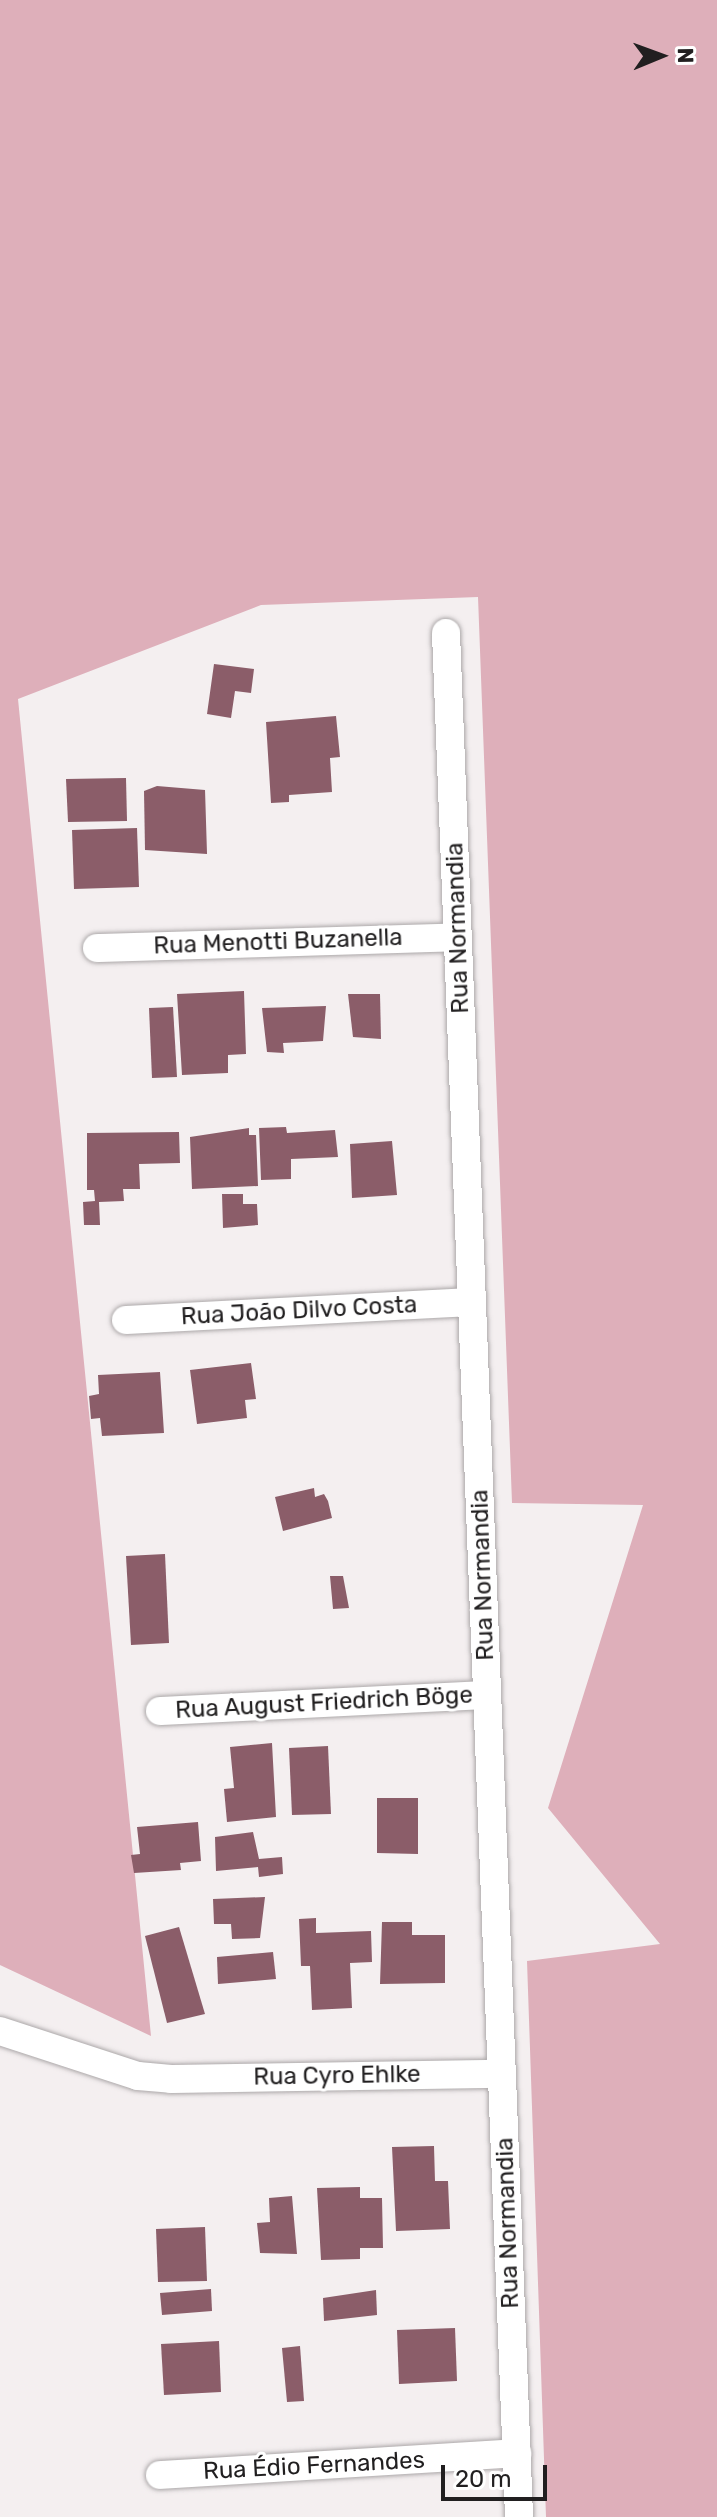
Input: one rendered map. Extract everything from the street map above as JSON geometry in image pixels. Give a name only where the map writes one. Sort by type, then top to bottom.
[{"type":"street","name":"Rua Normandia","points":[[446,633],[519,2517]]},
{"type":"street","name":"Rua Menotti Buzanella","points":[[97,948],[458,937]]},
{"type":"street","name":"Rua João Dilvo Costa","points":[[126,1320],[472,1302]]},
{"type":"street","name":"Rua August Friedrich Böge","points":[[160,1711],[487,1695]]},
{"type":"street","name":"Rua Cyro Ehlke","points":[[0,2031],[138,2076],[171,2079],[502,2074]]},
{"type":"street","name":"Rua Édio Fernandes","points":[[160,2475],[517,2453]]},
{"type":"shaded area","points":[[0,0],[717,0],[717,2517],[546,2517],[527,1961],[660,1944],[548,1808],[643,1505],[512,1503],[478,597],[261,605],[18,699],[151,2036],[0,1965]]},
{"type":"building","points":[[214,664],[254,669],[251,693],[235,691],[231,718],[207,714]]},
{"type":"building","points":[[336,716],[340,757],[330,758],[332,792],[289,795],[289,802],[271,803],[266,722]]},
{"type":"building","points":[[126,778],[127,821],[68,822],[66,779]]},
{"type":"building","points":[[157,786],[205,790],[207,854],[145,850],[144,791]]},
{"type":"building","points":[[137,828],[139,887],[74,889],[72,830]]},
{"type":"building","points":[[244,991],[246,1054],[228,1055],[228,1073],[182,1075],[177,994]]},
{"type":"building","points":[[348,994],[380,994],[381,1039],[353,1037]]},
{"type":"building","points":[[326,1006],[323,1041],[283,1043],[284,1053],[267,1052],[262,1008]]},
{"type":"building","points":[[173,1007],[177,1077],[152,1078],[149,1008]]},
{"type":"building","points":[[286,1127],[287,1133],[335,1130],[338,1157],[291,1159],[291,1179],[261,1180],[259,1128]]},
{"type":"building","points":[[249,1128],[249,1135],[256,1135],[258,1186],[192,1189],[190,1137]]},
{"type":"building","points":[[179,1132],[180,1163],[139,1164],[140,1189],[123,1189],[124,1201],[99,1202],[100,1225],[84,1225],[83,1202],[95,1201],[94,1190],[87,1190],[87,1133]]},
{"type":"building","points":[[392,1141],[397,1195],[352,1198],[350,1144]]},
{"type":"building","points":[[222,1194],[243,1194],[243,1204],[257,1204],[258,1225],[223,1228]]},
{"type":"building","points":[[251,1363],[256,1399],[245,1400],[247,1418],[197,1424],[190,1370]]},
{"type":"building","points":[[160,1372],[164,1433],[102,1436],[100,1418],[91,1419],[89,1396],[99,1394],[98,1375]]},
{"type":"building","points":[[314,1488],[315,1497],[324,1494],[332,1518],[283,1531],[275,1497]]},
{"type":"building","points":[[165,1554],[169,1643],[131,1645],[126,1556]]},
{"type":"building","points":[[330,1576],[343,1576],[349,1608],[333,1609]]},
{"type":"building","points":[[272,1743],[276,1817],[227,1822],[224,1789],[234,1788],[230,1747]]},
{"type":"building","points":[[328,1746],[331,1814],[292,1815],[289,1748]]},
{"type":"building","points":[[377,1798],[418,1798],[418,1854],[377,1853]]},
{"type":"building","points":[[198,1822],[201,1861],[180,1863],[181,1870],[134,1873],[131,1855],[140,1854],[137,1827]]},
{"type":"building","points":[[253,1832],[259,1859],[282,1857],[283,1874],[259,1877],[258,1867],[216,1871],[215,1837]]},
{"type":"building","points":[[265,1897],[260,1938],[232,1939],[231,1924],[214,1924],[213,1899]]},
{"type":"building","points":[[316,1918],[316,1933],[371,1931],[372,1962],[350,1963],[352,2008],[312,2010],[310,1966],[301,1966],[299,1919]]},
{"type":"building","points":[[382,1922],[412,1922],[412,1935],[445,1935],[445,1983],[380,1984]]},
{"type":"building","points":[[179,1927],[205,2014],[167,2023],[145,1936]]},
{"type":"building","points":[[273,1952],[276,1979],[218,1984],[217,1957]]},
{"type":"building","points":[[434,2146],[435,2181],[448,2181],[450,2229],[396,2231],[392,2147]]},
{"type":"building","points":[[360,2187],[360,2198],[382,2198],[383,2248],[360,2248],[360,2259],[321,2260],[317,2188]]},
{"type":"building","points":[[292,2196],[297,2254],[260,2253],[257,2223],[270,2222],[269,2198]]},
{"type":"building","points":[[205,2227],[207,2281],[158,2282],[156,2229]]},
{"type":"building","points":[[211,2289],[212,2311],[162,2315],[160,2293]]},
{"type":"building","points":[[376,2290],[377,2315],[324,2321],[323,2298]]},
{"type":"building","points":[[455,2328],[457,2381],[399,2384],[397,2330]]},
{"type":"building","points":[[219,2341],[221,2392],[164,2395],[161,2344]]},
{"type":"building","points":[[300,2346],[304,2401],[287,2402],[282,2348]]}]
